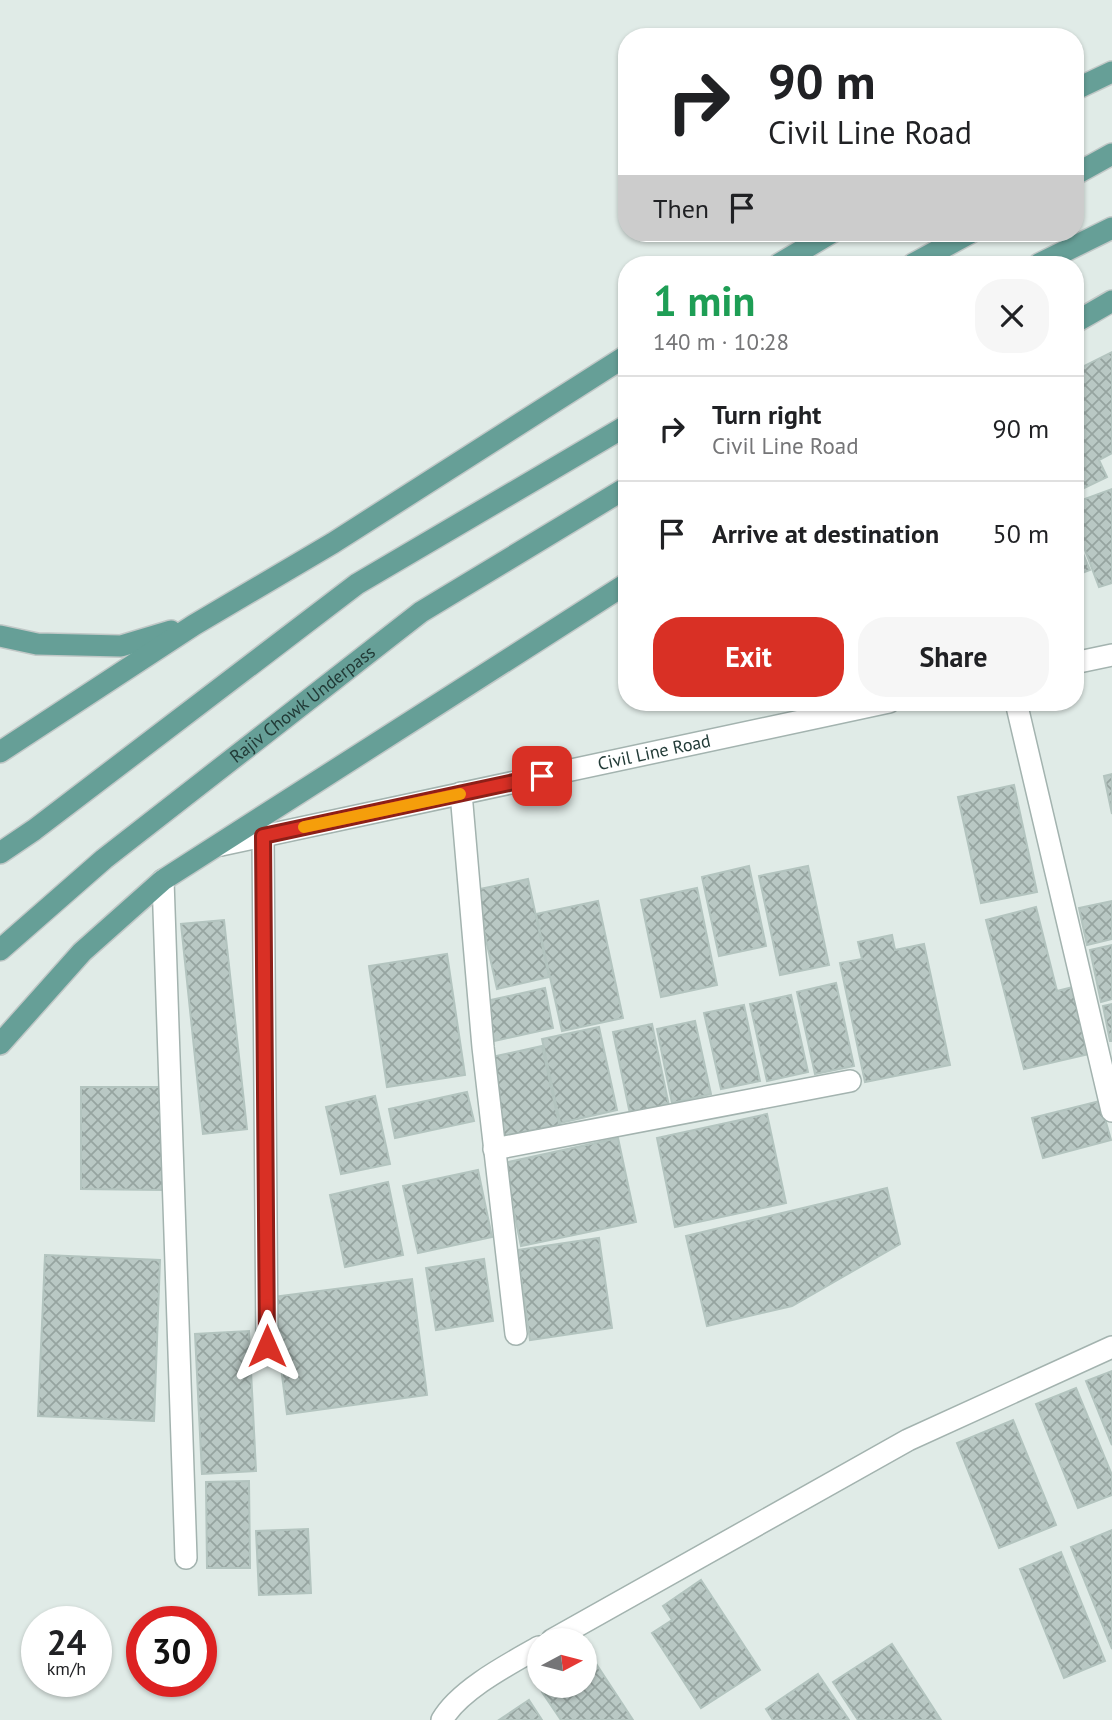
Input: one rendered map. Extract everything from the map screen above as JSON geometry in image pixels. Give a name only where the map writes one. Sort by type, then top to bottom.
[{"type":"main road","points":[[1084,85],[1112,72]]},
{"type":"main road","points":[[1084,170],[1112,155]]},
{"type":"main road","points":[[1056,256],[1112,228]]},
{"type":"main road","points":[[792,256],[816,242]]},
{"type":"main road","points":[[928,256],[953,242]]},
{"type":"main road","points":[[1084,317],[1112,302]]},
{"type":"main road","points":[[0,752],[194,625],[333,543],[618,361]]},
{"type":"main road","points":[[0,853],[358,584],[618,431]]},
{"type":"main road","name":"Rajiv Chowk Underpass","points":[[0,950],[104,859],[421,612],[618,493]]},
{"type":"main road","points":[[0,1044],[82,952],[163,880],[618,589]]},
{"type":"main road","points":[[0,636],[37,644],[121,646],[194,625]]},
{"type":"street","points":[[1084,661],[1112,655]]},
{"type":"street","name":"Civil Line Road","points":[[212,847],[847,711]]},
{"type":"street","points":[[1018,711],[1112,1111]]},
{"type":"street","points":[[461,793],[494,1149],[516,1334]]},
{"type":"street","points":[[263,836],[267,1346]]},
{"type":"street","points":[[163,880],[186,1558]]},
{"type":"street","points":[[494,1149],[850,1081]]},
{"type":"street","points":[[573,1628],[908,1440],[1112,1347]]},
{"type":"street","points":[[442,1720],[447,1711],[493,1673],[527,1654]]},
{"type":"building","points":[[1112,352],[1112,453],[1099,460],[1107,477],[1084,488],[1084,366]]},
{"type":"building","points":[[1112,489],[1112,583],[1099,587],[1084,547],[1084,499]]},
{"type":"building","points":[[1084,556],[1090,570],[1084,572]]},
{"type":"building","points":[[1112,774],[1112,814],[1104,776]]},
{"type":"building","points":[[1014,785],[1037,892],[981,903],[958,797]]},
{"type":"building","points":[[749,866],[766,946],[719,956],[702,877]]},
{"type":"building","points":[[808,866],[829,965],[780,975],[759,876]]},
{"type":"building","points":[[528,879],[549,977],[497,989],[475,890]]},
{"type":"building","points":[[697,888],[717,985],[661,997],[641,900]]},
{"type":"building","points":[[598,901],[623,1018],[562,1031],[536,914]]},
{"type":"building","points":[[1112,901],[1112,939],[1087,945],[1079,908]]},
{"type":"building","points":[[1036,907],[1057,991],[1073,987],[1089,1054],[1024,1069],[986,920]]},
{"type":"building","points":[[224,920],[247,1129],[203,1134],[181,924]]},
{"type":"building","points":[[892,935],[895,950],[924,944],[950,1065],[865,1082],[840,963],[862,959],[858,942]]},
{"type":"building","points":[[1112,945],[1112,999],[1101,1002],[1090,950]]},
{"type":"building","points":[[447,954],[465,1075],[387,1087],[369,966]]},
{"type":"building","points":[[836,983],[854,1066],[815,1074],[797,992]]},
{"type":"building","points":[[545,988],[553,1028],[494,1041],[486,1001]]},
{"type":"building","points":[[791,995],[808,1072],[767,1081],[750,1004]]},
{"type":"building","points":[[1112,1004],[1112,1041],[1110,1041],[1103,1006]]},
{"type":"building","points":[[744,1005],[760,1081],[721,1089],[704,1013]]},
{"type":"building","points":[[695,1021],[711,1094],[672,1103],[657,1029]]},
{"type":"building","points":[[652,1024],[669,1106],[630,1114],[613,1032]]},
{"type":"building","points":[[599,1027],[617,1110],[560,1123],[542,1039]]},
{"type":"building","points":[[542,1046],[560,1128],[504,1140],[487,1058]]},
{"type":"building","points":[[81,1087],[165,1087],[164,1190],[81,1189]]},
{"type":"building","points":[[467,1092],[474,1121],[395,1138],[389,1109]]},
{"type":"building","points":[[375,1096],[390,1164],[341,1174],[326,1107]]},
{"type":"building","points":[[1100,1101],[1111,1140],[1043,1158],[1032,1118]]},
{"type":"building","points":[[767,1114],[786,1203],[675,1227],[657,1138]]},
{"type":"building","points":[[618,1138],[636,1222],[521,1246],[504,1163]]},
{"type":"building","points":[[478,1170],[492,1237],[418,1253],[403,1186]]},
{"type":"building","points":[[388,1182],[403,1255],[345,1267],[330,1195]]},
{"type":"building","points":[[887,1188],[900,1244],[792,1306],[707,1326],[686,1236]]},
{"type":"building","points":[[599,1238],[612,1328],[530,1340],[517,1250]]},
{"type":"building","points":[[45,1255],[160,1260],[154,1421],[38,1416]]},
{"type":"building","points":[[484,1259],[493,1321],[436,1330],[426,1268]]},
{"type":"building","points":[[412,1279],[427,1395],[287,1414],[272,1297]]},
{"type":"building","points":[[249,1331],[256,1471],[202,1474],[195,1334]]},
{"type":"building","points":[[1112,1371],[1112,1445],[1086,1381]]},
{"type":"building","points":[[1076,1388],[1112,1475],[1112,1495],[1078,1508],[1036,1404]]},
{"type":"building","points":[[1013,1420],[1056,1525],[999,1548],[957,1443]]},
{"type":"building","points":[[249,1481],[250,1568],[207,1568],[206,1482]]},
{"type":"building","points":[[308,1529],[311,1593],[259,1595],[256,1531]]},
{"type":"building","points":[[1112,1530],[1112,1649],[1071,1547]]},
{"type":"building","points":[[1061,1552],[1105,1661],[1064,1678],[1020,1569]]},
{"type":"building","points":[[701,1580],[760,1670],[701,1708],[652,1633],[672,1620],[663,1606]]},
{"type":"building","points":[[892,1644],[941,1720],[858,1720],[833,1682]]},
{"type":"building","points":[[597,1665],[633,1720],[561,1720],[546,1698],[597,1698]]},
{"type":"building","points":[[818,1674],[849,1720],[773,1720],[766,1709]]},
{"type":"building","points":[[529,1700],[542,1720],[499,1720]]},
{"type":"slow traffic","points":[[304,827],[460,794]]},
{"type":"route","points":[[267,1346],[263,836],[542,776]]}]
